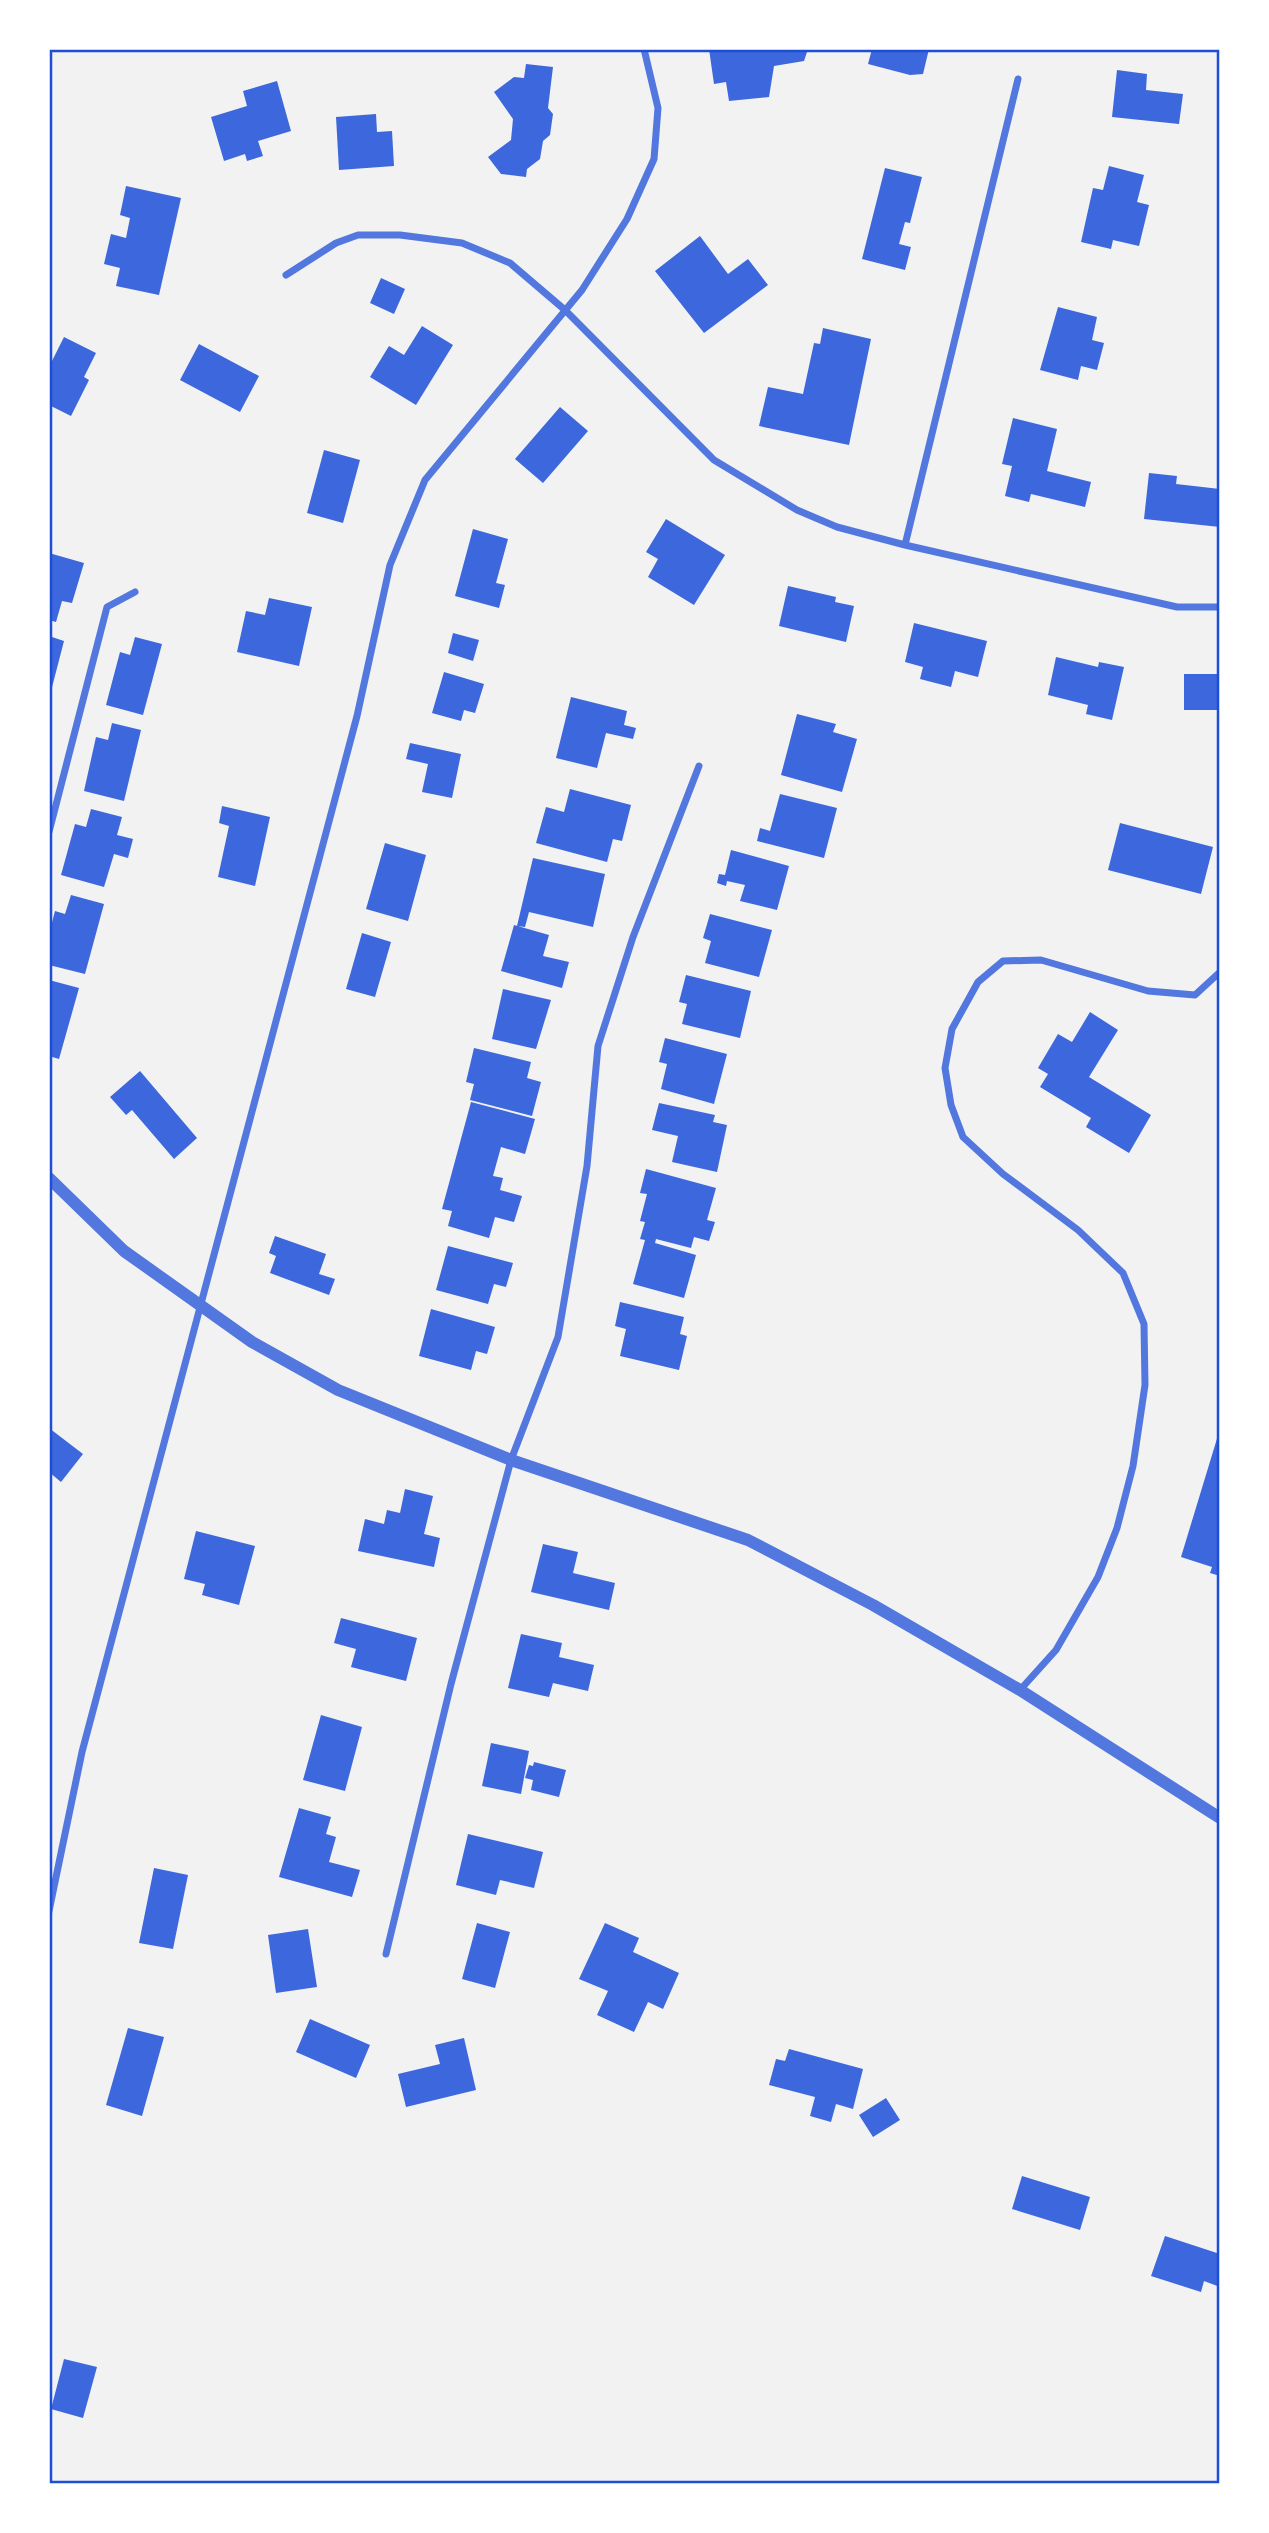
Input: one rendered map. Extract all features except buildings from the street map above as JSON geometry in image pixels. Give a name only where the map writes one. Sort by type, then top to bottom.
[{"type":"street","points":[[49,1912],[82,1752],[356,716],[390,565],[425,480],[565,310],[627,219],[654,159],[658,108],[643,49]]},
{"type":"street","points":[[905,545],[1018,79]]},
{"type":"street","points":[[286,275],[336,243],[358,235],[400,235],[462,243],[510,263],[565,310],[713,460],[797,510],[837,527],[905,545],[1177,607],[1220,607]]},
{"type":"street","points":[[49,832],[107,607],[135,592]]},
{"type":"street","points":[[386,1954],[451,1684],[511,1460],[558,1337],[587,1166],[598,1046],[633,937],[699,766]]},
{"type":"street","points":[[1020,1690],[1056,1650],[1098,1577],[1117,1528],[1133,1466],[1145,1385],[1144,1324],[1123,1273],[1078,1230],[1003,1174],[963,1137],[951,1105],[946,1068],[952,1029],[978,982],[1003,961],[1041,960],[1148,991],[1195,995],[1220,972]]},
{"type":"street","points":[[49,1178],[124,1251],[201,1303],[252,1342],[338,1390],[511,1460],[748,1540],[873,1605],[1020,1690],[1220,1818]]}]
